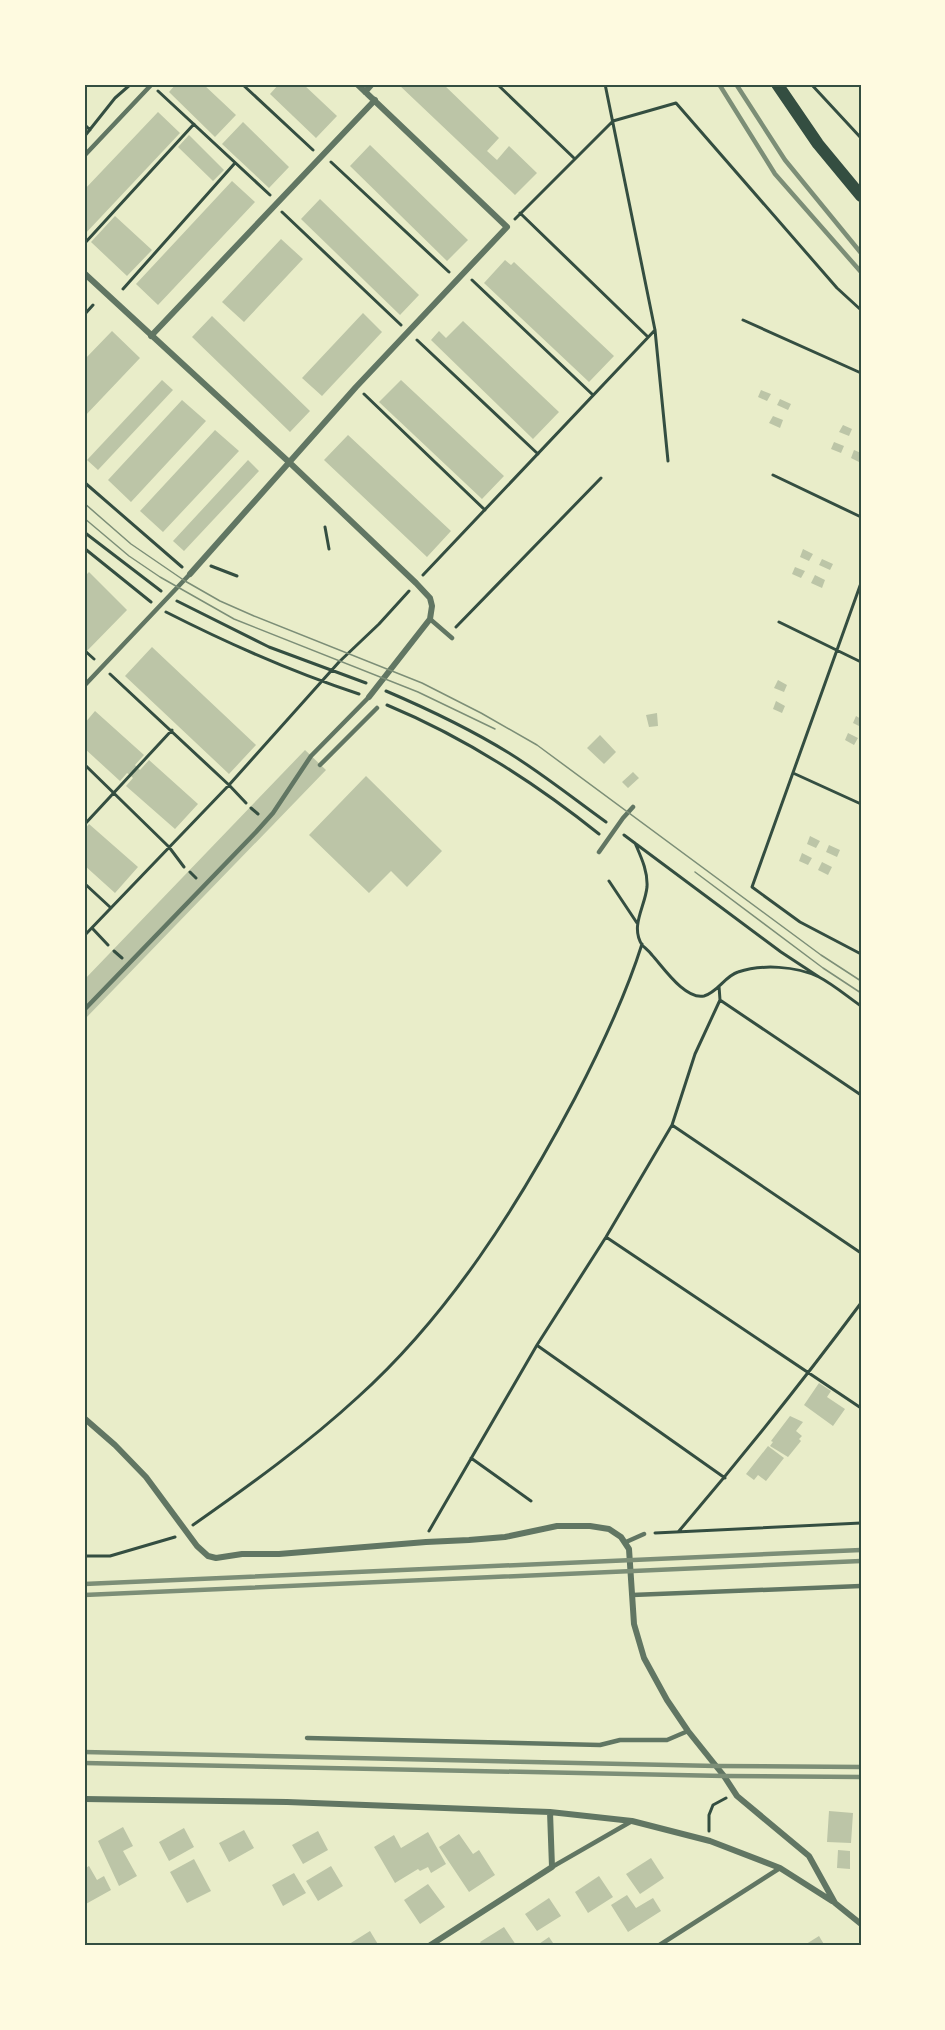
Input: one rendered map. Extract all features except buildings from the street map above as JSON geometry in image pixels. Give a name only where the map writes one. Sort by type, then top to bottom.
[{"type":"main road","points":[[777,84],[818,144],[861,196]]},
{"type":"street","points":[[190,574],[356,387],[507,227],[357,84]]},
{"type":"street","points":[[365,92],[372,84]]},
{"type":"street","points":[[151,336],[375,100]]},
{"type":"street","points":[[84,273],[290,463],[430,598],[432,606],[430,619],[369,697]]},
{"type":"street","points":[[84,1418],[115,1445],[146,1478],[202,1552],[216,1558],[242,1554],[279,1554],[505,1537],[557,1526],[590,1526],[609,1529],[626,1542],[630,1561],[634,1624],[644,1658],[667,1700],[737,1796],[809,1856],[835,1903]]},
{"type":"street","points":[[84,1798],[287,1802],[550,1812],[632,1821],[710,1841],[780,1868],[835,1903],[861,1924]]},
{"type":"street","points":[[429,1946],[552,1867],[550,1812]]},
{"type":"lane","points":[[84,156],[152,85]]},
{"type":"lane","points":[[84,686],[190,574]]},
{"type":"lane","points":[[430,619],[450,637]]},
{"type":"lane","points":[[84,1010],[273,813],[311,756],[369,697]]},
{"type":"lane","points":[[320,765],[376,708]]},
{"type":"lane","points":[[599,852],[633,807]]},
{"type":"lane","points":[[626,1542],[644,1534]]},
{"type":"lane","points":[[632,1594],[861,1586]]},
{"type":"lane","points":[[307,1738],[600,1745],[620,1740],[667,1740],[688,1731]]},
{"type":"lane","points":[[552,1867],[632,1821]]},
{"type":"lane","points":[[658,1946],[780,1868]]},
{"type":"path","points":[[84,137],[115,98],[131,84]]},
{"type":"path","points":[[242,84],[457,280]]},
{"type":"path","points":[[497,84],[574,159]]},
{"type":"path","points":[[605,84],[655,330],[668,461]]},
{"type":"path","points":[[811,84],[861,138]]},
{"type":"path","points":[[152,85],[538,454]]},
{"type":"path","points":[[507,227],[613,121],[676,103],[830,280],[861,310]]},
{"type":"path","points":[[84,244],[194,124]]},
{"type":"path","points":[[123,289],[236,163]]},
{"type":"path","points":[[520,213],[648,337]]},
{"type":"path","points":[[464,272],[594,395]]},
{"type":"path","points":[[84,315],[93,305]]},
{"type":"path","points":[[743,320],[861,373]]},
{"type":"path","points":[[84,936],[230,785],[332,670],[655,330]]},
{"type":"path","points":[[356,387],[485,510]]},
{"type":"path","points":[[773,475],[861,517]]},
{"type":"path","points":[[450,637],[601,478]]},
{"type":"path","points":[[84,482],[190,574]]},
{"type":"path","points":[[325,527],[329,549]]},
{"type":"path","points":[[84,532],[170,597],[269,647],[422,706],[489,741],[527,765],[782,952],[861,1006]]},
{"type":"path","points":[[200,562],[237,576]]},
{"type":"path","points":[[861,582],[752,886],[800,922],[861,954]]},
{"type":"path","points":[[779,622],[861,662]]},
{"type":"path","points":[[84,650],[172,730],[246,803]]},
{"type":"path","points":[[84,825],[172,730]]},
{"type":"path","points":[[84,764],[114,792],[184,867]]},
{"type":"path","points":[[793,773],[861,804]]},
{"type":"path","points":[[634,842],[644,862],[647,888],[637,923]]},
{"type":"path","points":[[609,880],[637,923],[642,944],[678,985],[687,990],[703,996],[737,972],[755,968],[781,968],[819,977]]},
{"type":"path","points":[[84,883],[111,908]]},
{"type":"path","points":[[93,927],[108,945]]},
{"type":"path","points":[[84,1556],[110,1556],[172,1539],[297,1448],[359,1397],[425,1329],[478,1258],[525,1188],[600,1050],[633,974],[642,944]]},
{"type":"path","points":[[426,1542],[430,1528],[537,1346],[606,1237],[672,1125],[695,1054],[720,1000],[719,986]]},
{"type":"path","points":[[720,1000],[861,1095]]},
{"type":"path","points":[[672,1125],[861,1253]]},
{"type":"path","points":[[606,1237],[861,1408]]},
{"type":"path","points":[[679,1531],[725,1478],[809,1373],[861,1303]]},
{"type":"path","points":[[537,1346],[725,1478]]},
{"type":"path","points":[[471,1458],[531,1501]]},
{"type":"path","points":[[644,1534],[861,1524]]},
{"type":"path","points":[[710,1841],[709,1815],[713,1805],[721,1799],[737,1796]]},
{"type":"tram line","points":[[84,503],[131,544],[185,581],[220,601],[422,683],[537,745],[821,955],[861,981]]},
{"type":"tram line","points":[[84,518],[129,556],[160,577],[234,619],[418,692],[495,729]]},
{"type":"tram line","points":[[695,872],[823,968],[861,993]]},
{"type":"railway","points":[[719,84],[775,174],[861,272]]},
{"type":"railway","points":[[736,84],[785,160],[861,253]]},
{"type":"railway","points":[[84,1584],[861,1550]]},
{"type":"railway","points":[[84,1595],[861,1561]]},
{"type":"railway","points":[[84,1752],[861,1767]]},
{"type":"railway","points":[[84,1763],[861,1777]]}]
